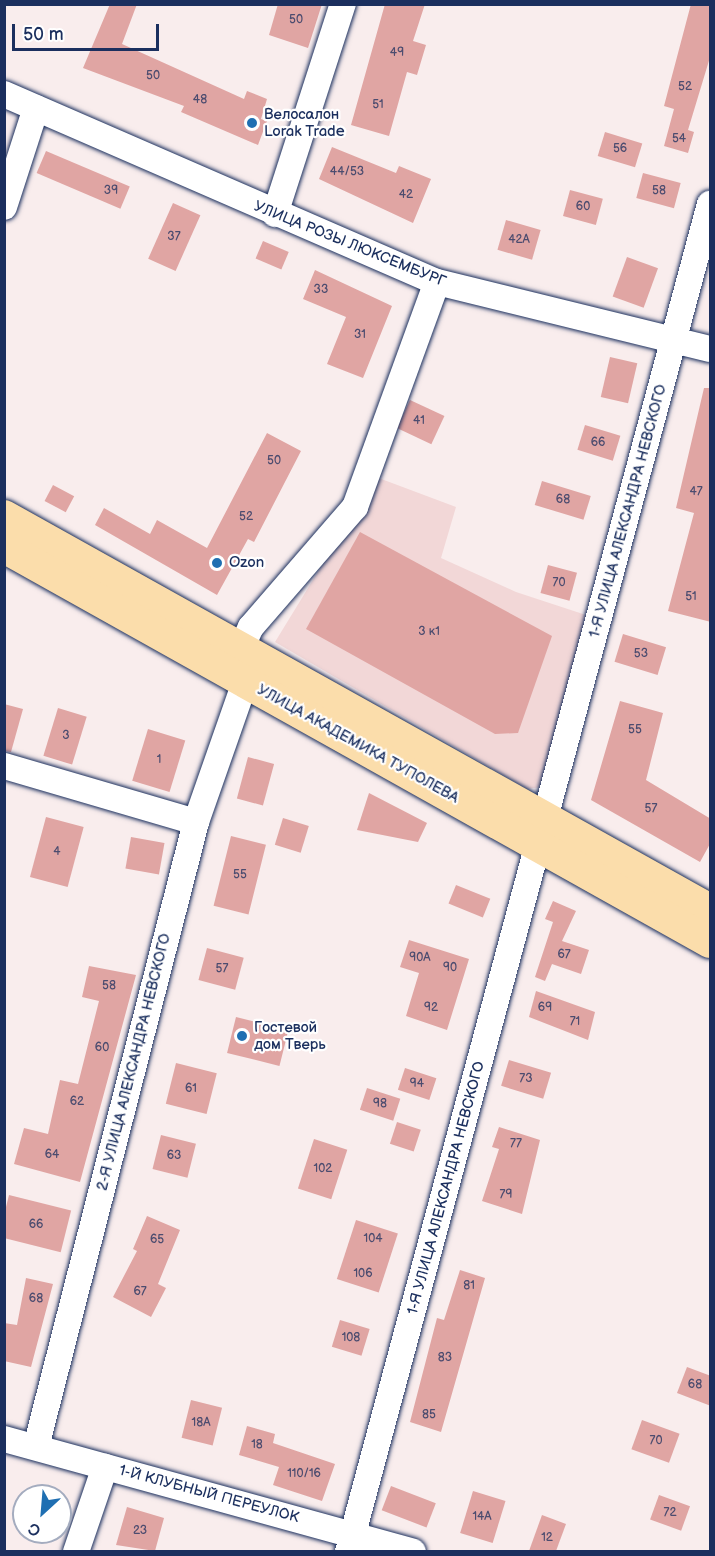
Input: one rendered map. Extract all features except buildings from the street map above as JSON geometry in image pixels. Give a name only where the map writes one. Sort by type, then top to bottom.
[{"type":"main road","name":"УЛИЦА АКАДЕМИКА ТУПОЛЕВА","points":[[4,516],[241,649],[542,831],[711,942]]},
{"type":"main road","name":"УЛИЦА АКАДЕМИКА ТУПОЛЕВА","points":[[4,547],[508,828],[542,831],[711,910]]},
{"type":"street","points":[[275,214],[343,4]]},
{"type":"street","name":"УЛИЦА РОЗЫ ЛЮКСЕМБУРГ","points":[[4,94],[275,214],[437,282],[711,350]]},
{"type":"street","points":[[4,207],[36,108]]},
{"type":"street","name":"1-Я УЛИЦА АЛЕКСАНДРА НЕВСКОГО","points":[[350,1542],[711,204]]},
{"type":"street","points":[[241,649],[251,627],[355,507],[437,282]]},
{"type":"street","name":"2-Я УЛИЦА АЛЕКСАНДРА НЕВСКОГО","points":[[36,1447],[196,822],[245,682]]},
{"type":"street","points":[[4,766],[196,822]]},
{"type":"street","name":"1-Й КЛУБНЫЙ ПЕРЕУЛОК","points":[[4,1438],[350,1542],[413,1551]]},
{"type":"street","points":[[76,1551],[105,1467]]},
{"type":"shaded area","points":[[376,477],[456,507],[441,558],[516,592],[586,615],[541,787],[527,789],[275,642]]},
{"type":"place","name":"Велосалон Lorak Trade","points":[[252,123]]},
{"type":"place","name":"Ozon","points":[[217,563]]},
{"type":"place","name":"Гостевой дом Тверь","points":[[242,1036]]}]
